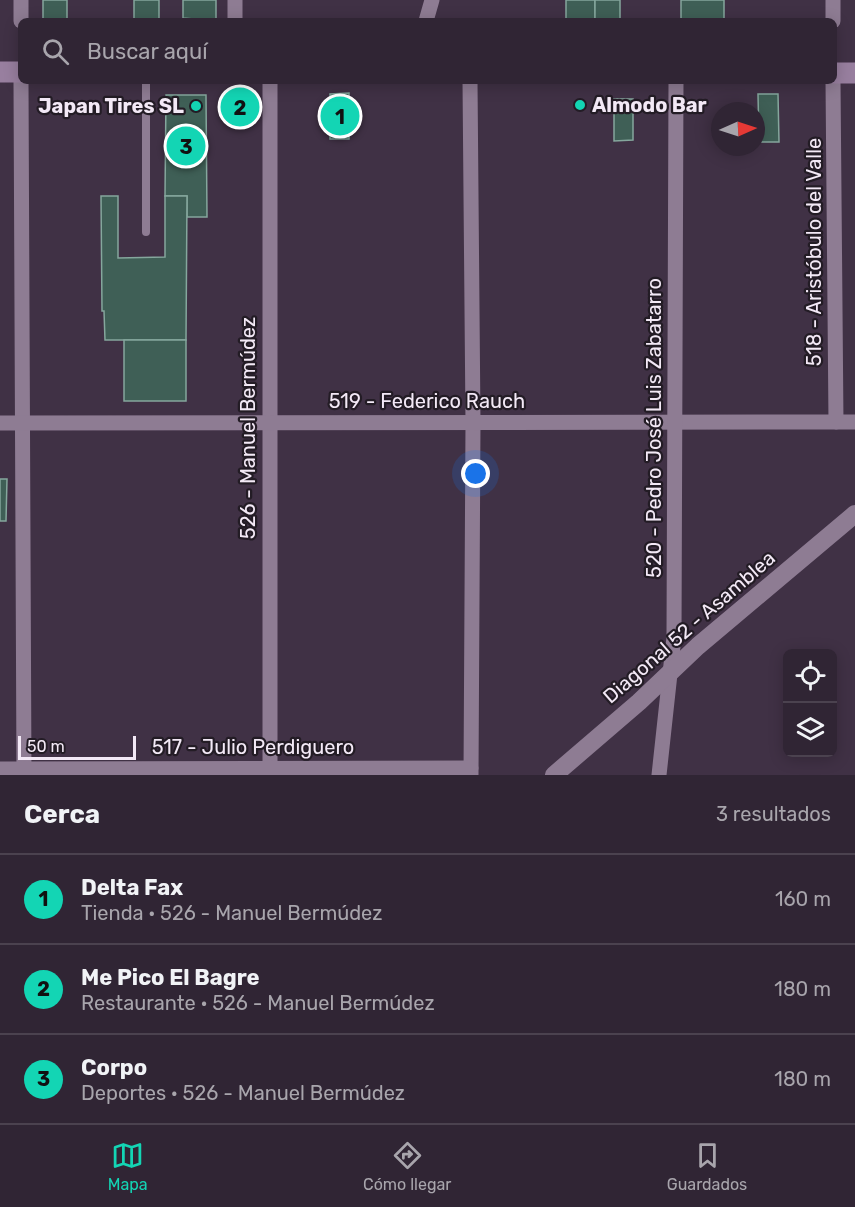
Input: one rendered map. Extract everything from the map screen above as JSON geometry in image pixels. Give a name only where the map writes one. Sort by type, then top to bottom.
[{"type":"main road","points":[[0,72],[18,72]]},
{"type":"main road","points":[[837,73],[855,73]]},
{"type":"street","points":[[21,0],[21,18]]},
{"type":"street","points":[[235,0],[235,18]]},
{"type":"street","points":[[427,18],[432,0]]},
{"type":"street","points":[[833,0],[833,18]]},
{"type":"street","points":[[21,84],[24,772]]},
{"type":"street","name":"526 - Manuel Bermúdez","points":[[270,84],[270,772]]},
{"type":"street","points":[[470,84],[473,422],[471,772]]},
{"type":"street","name":"520 - Pedro José Luis Zabatarro","points":[[659,775],[672,671],[676,422],[676,84]]},
{"type":"street","name":"518 - Aristóbulo del Valle","points":[[833,84],[836,422]]},
{"type":"street","name":"519 - Federico Rauch","points":[[0,423],[855,422]]},
{"type":"street","name":"Diagonal 52 - Asamblea","points":[[554,775],[855,514]]},
{"type":"street","name":"517 - Julio Perdiguero","points":[[0,769],[24,772],[471,772]]},
{"type":"lane","points":[[146,84],[147,232]]},
{"type":"building","points":[[43,0],[67,0],[67,18],[43,18]]},
{"type":"building","points":[[134,0],[159,0],[159,18],[134,18]]},
{"type":"building","points":[[183,0],[216,0],[216,18],[183,18]]},
{"type":"building","points":[[566,0],[595,0],[595,18],[566,18]]},
{"type":"building","points":[[595,0],[620,0],[620,18],[595,18]]},
{"type":"building","points":[[681,0],[724,0],[724,18],[681,18]]},
{"type":"building","points":[[349,93],[349,139],[330,139],[330,94]]},
{"type":"building","points":[[758,94],[778,94],[779,142],[765,142],[765,102],[758,102]]},
{"type":"building","points":[[166,95],[206,95],[207,217],[187,217],[187,196],[165,196]]},
{"type":"building","points":[[614,99],[633,99],[633,140],[614,141]]},
{"type":"building","points":[[101,196],[118,196],[118,258],[165,257],[165,196],[187,196],[186,340],[105,340],[104,311],[102,311]]},
{"type":"building","points":[[124,340],[186,340],[186,401],[124,401]]},
{"type":"building","points":[[0,479],[7,479],[6,521],[0,521]]},
{"type":"place","name":"Almodo Bar","points":[[580,105]]},
{"type":"place","name":"Japan Tires SL","points":[[196,106]]},
{"type":"place","name":"Me Pico El Bagre","points":[[240,107]]},
{"type":"place","name":"Delta Fax","points":[[340,116]]},
{"type":"place","name":"Corpo","points":[[186,146]]}]
